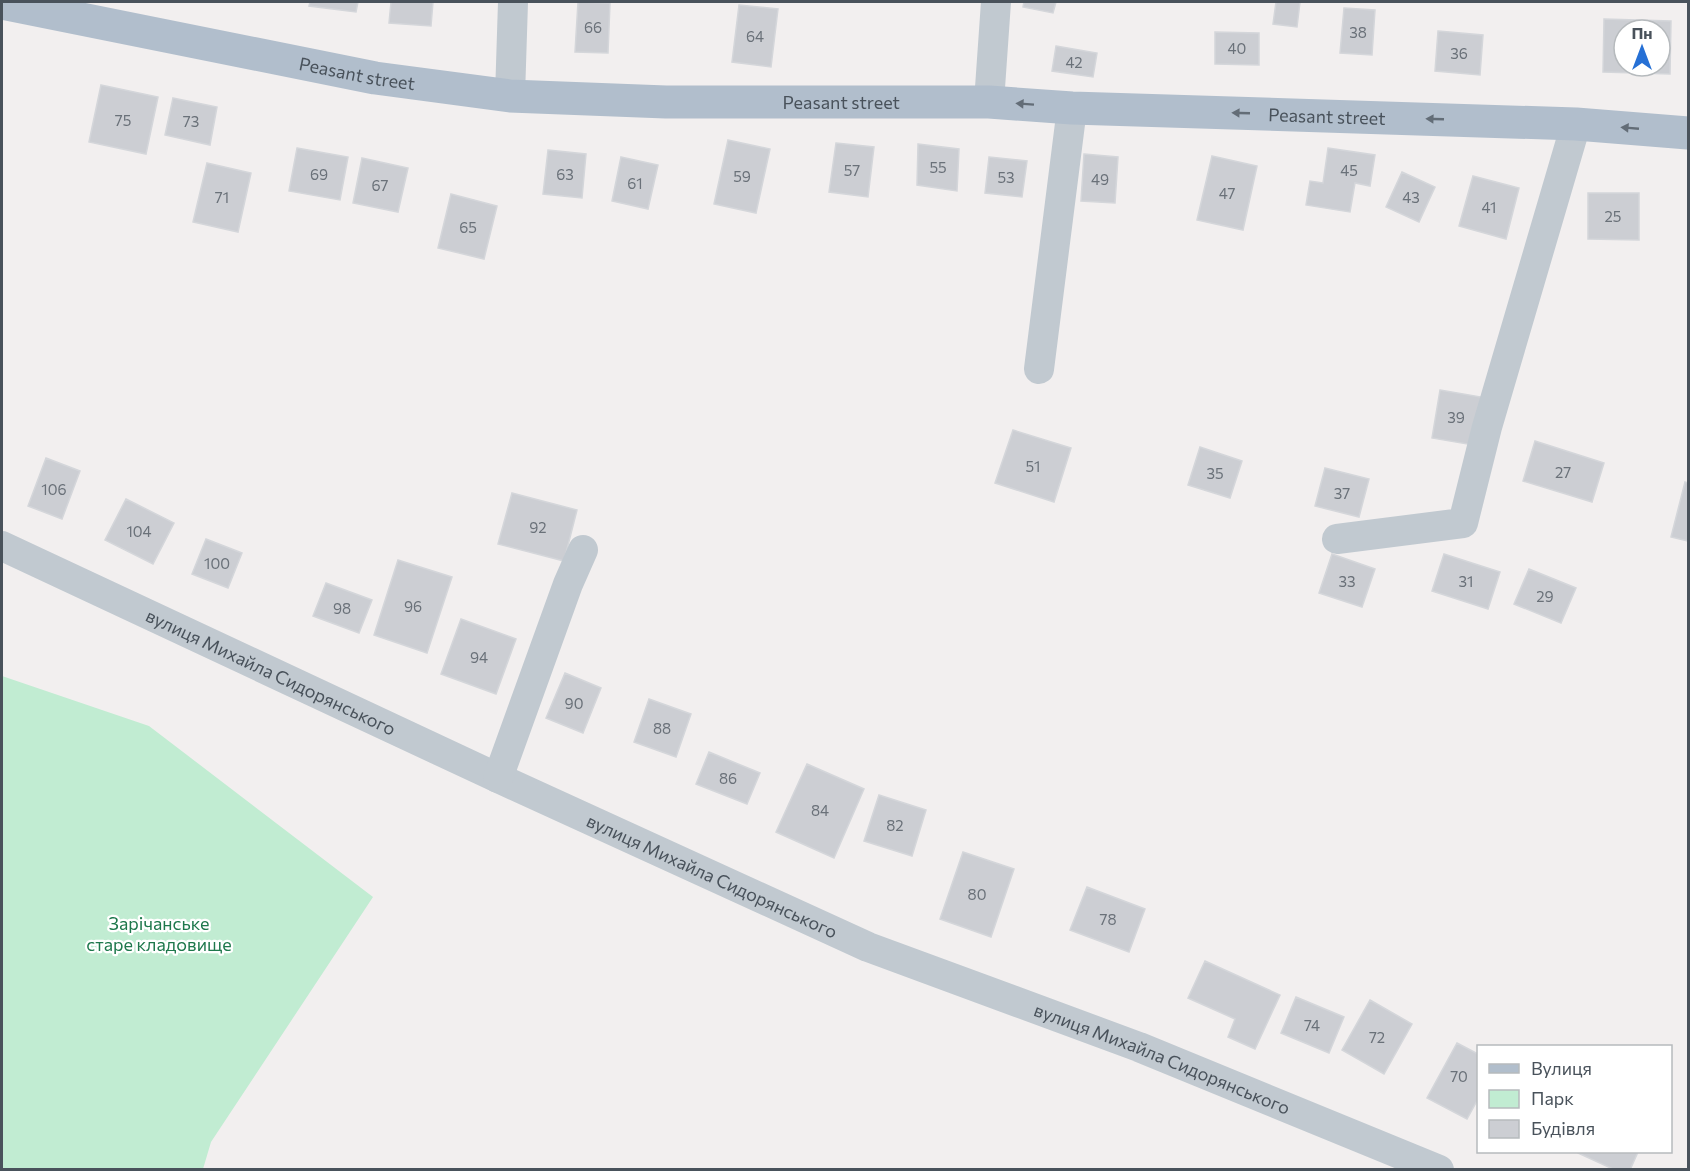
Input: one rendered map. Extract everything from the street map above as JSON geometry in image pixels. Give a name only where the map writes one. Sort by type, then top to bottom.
[{"type":"main road","name":"Peasant street","points":[[2,3],[375,78],[510,96],[666,102],[988,102],[1072,108],[1576,124],[1689,133]]},
{"type":"street","points":[[510,96],[513,2]]},
{"type":"street","points":[[988,102],[996,2]]},
{"type":"street","points":[[1039,369],[1072,108]]},
{"type":"street","points":[[1337,538],[1463,524],[1487,427],[1576,124]]},
{"type":"street","name":"вулиця Михайла Сидорянського","points":[[2,546],[498,778],[868,947],[1139,1047],[1439,1170]]},
{"type":"street","points":[[498,778],[568,584],[583,550]]},
{"type":"green space","name":"Зарічанське старе кладовище","points":[[2,676],[149,726],[373,897],[211,1142],[203,1169],[2,1169]]},
{"type":"building","points":[[310,2],[358,2],[356,12],[309,6]]},
{"type":"building","points":[[391,2],[433,2],[431,26],[389,23]]},
{"type":"building","points":[[578,2],[610,3],[608,53],[575,52]]},
{"type":"building","points":[[1024,2],[1056,2],[1053,13],[1023,7]]},
{"type":"building","points":[[1276,2],[1300,2],[1297,27],[1273,24]]},
{"type":"building","points":[[739,5],[778,9],[771,67],[732,62]]},
{"type":"building","points":[[1344,8],[1375,10],[1372,55],[1340,53]]},
{"type":"building","points":[[1604,19],[1612,19],[1612,72],[1603,72]]},
{"type":"building","points":[[1438,31],[1483,35],[1480,75],[1435,71]]},
{"type":"building","points":[[1215,32],[1259,33],[1259,65],[1215,64]]},
{"type":"building","points":[[1056,46],[1097,53],[1093,77],[1052,71]]},
{"type":"building","points":[[101,85],[158,97],[146,154],[89,142]]},
{"type":"building","points":[[173,98],[217,107],[210,145],[165,135]]},
{"type":"building","points":[[728,140],[770,149],[756,213],[714,204]]},
{"type":"building","points":[[836,143],[874,147],[868,197],[829,192]]},
{"type":"building","points":[[918,144],[959,149],[957,191],[917,185]]},
{"type":"building","points":[[297,148],[348,157],[340,200],[289,191]]},
{"type":"building","points":[[1328,148],[1375,155],[1370,186],[1355,183],[1350,212],[1306,205],[1310,181],[1323,183]]},
{"type":"building","points":[[548,150],[586,154],[582,198],[543,194]]},
{"type":"building","points":[[1084,154],[1118,157],[1115,203],[1081,201]]},
{"type":"building","points":[[1212,156],[1257,166],[1243,230],[1197,220]]},
{"type":"building","points":[[621,157],[658,165],[648,209],[612,201]]},
{"type":"building","points":[[989,157],[1027,161],[1022,197],[985,193]]},
{"type":"building","points":[[362,158],[408,168],[398,212],[353,203]]},
{"type":"building","points":[[207,163],[251,173],[238,232],[193,222]]},
{"type":"building","points":[[1402,172],[1435,187],[1419,222],[1386,207]]},
{"type":"building","points":[[1473,176],[1519,188],[1506,239],[1459,226]]},
{"type":"building","points":[[1588,193],[1639,193],[1639,240],[1588,239]]},
{"type":"building","points":[[451,194],[497,206],[484,259],[438,248]]},
{"type":"building","points":[[1440,390],[1481,397],[1473,445],[1432,438]]},
{"type":"building","points":[[1013,430],[1071,448],[1054,502],[995,483]]},
{"type":"building","points":[[1535,441],[1604,463],[1592,502],[1523,481]]},
{"type":"building","points":[[1200,447],[1242,461],[1230,498],[1188,485]]},
{"type":"building","points":[[46,458],[80,471],[62,519],[28,506]]},
{"type":"building","points":[[1325,468],[1369,479],[1359,517],[1315,506]]},
{"type":"building","points":[[1685,482],[1688,483],[1688,541],[1671,537]]},
{"type":"building","points":[[512,493],[577,510],[564,561],[498,544]]},
{"type":"building","points":[[126,499],[174,523],[153,564],[105,540]]},
{"type":"building","points":[[206,539],[242,553],[228,588],[192,574]]},
{"type":"building","points":[[1332,554],[1375,569],[1362,607],[1319,593]]},
{"type":"building","points":[[1444,554],[1500,572],[1488,609],[1432,591]]},
{"type":"building","points":[[398,560],[452,577],[427,653],[374,635]]},
{"type":"building","points":[[1529,569],[1576,588],[1561,623],[1514,604]]},
{"type":"building","points":[[326,583],[372,600],[359,633],[313,616]]},
{"type":"building","points":[[461,619],[516,639],[496,694],[441,674]]},
{"type":"building","points":[[565,673],[601,688],[583,733],[546,718]]},
{"type":"building","points":[[649,699],[691,714],[676,757],[634,742]]},
{"type":"building","points":[[709,752],[760,773],[747,804],[696,784]]},
{"type":"building","points":[[807,764],[864,789],[834,858],[776,832]]},
{"type":"building","points":[[879,795],[926,810],[912,856],[864,841]]},
{"type":"building","points":[[963,852],[1014,869],[991,937],[940,919]]},
{"type":"building","points":[[1087,887],[1145,909],[1129,952],[1070,930]]},
{"type":"building","points":[[1205,961],[1280,995],[1255,1049],[1228,1037],[1235,1019],[1188,998]]},
{"type":"building","points":[[1296,997],[1344,1017],[1329,1053],[1281,1033]]},
{"type":"building","points":[[1370,1000],[1412,1024],[1384,1074],[1342,1050]]},
{"type":"building","points":[[1457,1043],[1477,1053],[1477,1101],[1467,1119],[1427,1098]]},
{"type":"building","points":[[1578,1153],[1638,1153],[1630,1170],[1615,1170]]}]
